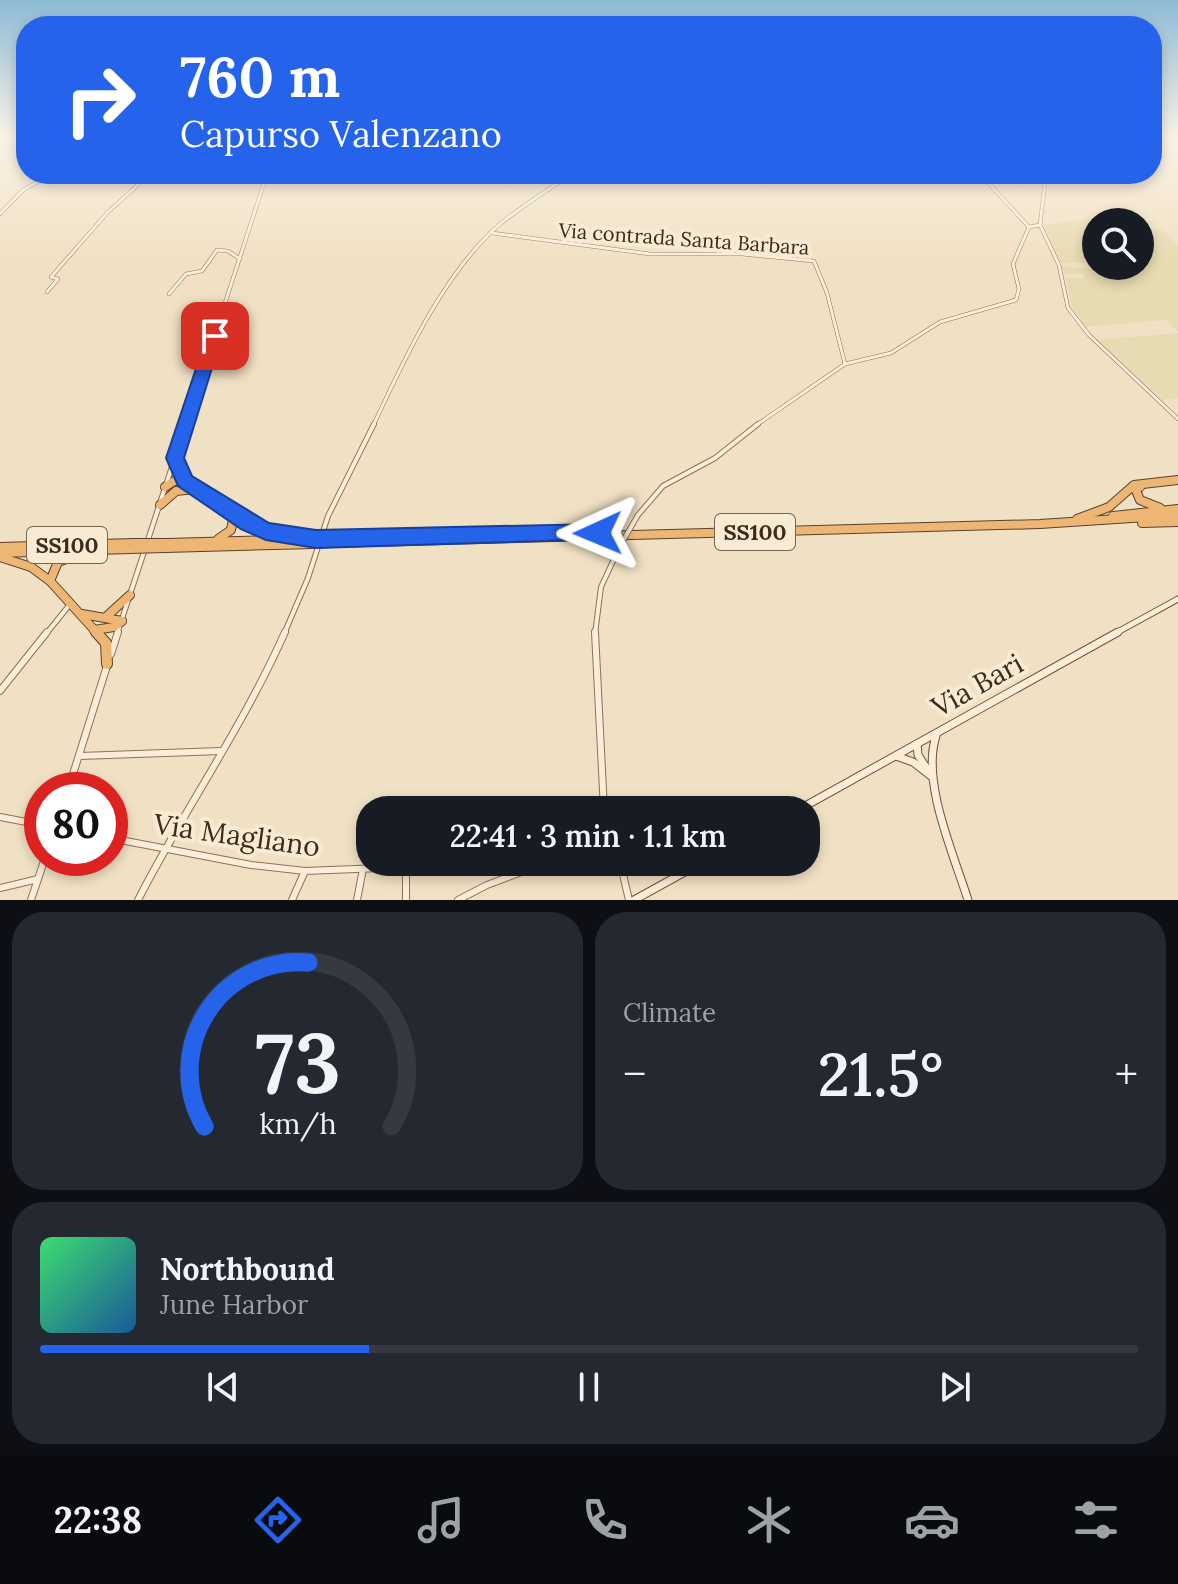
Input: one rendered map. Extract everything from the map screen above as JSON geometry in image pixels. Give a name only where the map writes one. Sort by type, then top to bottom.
[{"type":"highway","points":[[175,458],[184,481],[174,481],[165,487],[166,490],[197,489]]},
{"type":"highway","name":"SS100","points":[[1077,519],[1109,507],[1134,485],[1178,480]]},
{"type":"highway","name":"SS100","points":[[184,481],[266,531],[315,542]]},
{"type":"highway","points":[[1148,483],[1135,488],[1140,500],[1159,508],[1178,511]]},
{"type":"highway","points":[[160,505],[163,499],[176,491]]},
{"type":"highway","name":"SS100","points":[[0,552],[1077,519],[1178,511]]},
{"type":"highway","name":"SS100","points":[[1040,524],[1178,511]]},
{"type":"highway","name":"SS100","points":[[169,545],[224,537],[235,525],[234,514]]},
{"type":"highway","name":"SS100","points":[[331,541],[1178,522]]},
{"type":"highway","name":"SS100","points":[[169,545],[296,538]]},
{"type":"highway","name":"SS100","points":[[0,552],[115,550],[132,546]]},
{"type":"highway","points":[[50,581],[55,566],[66,557],[115,550]]},
{"type":"highway","name":"SS100","points":[[0,552],[31,567],[50,581],[82,614],[106,643],[107,664]]},
{"type":"highway","points":[[106,616],[130,595]]},
{"type":"highway","points":[[82,614],[122,621]]},
{"type":"highway","points":[[94,630],[114,627],[122,621]]},
{"type":"main road","name":"Via Bari","points":[[820,798],[1178,599]]},
{"type":"main road","points":[[941,730],[930,744],[931,772],[968,900]]},
{"type":"main road","points":[[917,744],[918,755],[931,772]]},
{"type":"main road","points":[[896,756],[931,772]]},
{"type":"main road","points":[[631,900],[676,876]]},
{"type":"street","points":[[0,214],[23,190],[34,184]]},
{"type":"street","points":[[47,292],[58,279],[51,277],[100,220],[139,184]]},
{"type":"street","points":[[74,772],[264,184]]},
{"type":"street","points":[[138,900],[164,849],[270,666],[308,578],[328,516],[358,460],[379,410],[448,284],[491,233],[557,184]]},
{"type":"street","points":[[989,184],[1029,227]]},
{"type":"street","points":[[1045,184],[1040,225],[1059,265],[1068,308],[1083,328],[1178,419]]},
{"type":"street","points":[[1029,227],[1040,225]]},
{"type":"street","points":[[603,796],[600,702],[593,643],[595,600],[605,572],[638,515],[663,486],[715,458],[779,408],[845,364],[891,353],[940,322],[1016,300],[1019,289],[1013,264],[1029,227]]},
{"type":"street","name":"Via contrada Santa Barbara","points":[[491,233],[639,253],[742,254],[814,261],[821,271],[831,313],[839,329],[845,364]]},
{"type":"street","points":[[169,294],[186,274],[202,271],[217,250],[229,252],[240,259]]},
{"type":"street","points":[[0,691],[71,603]]},
{"type":"street","points":[[79,756],[221,751]]},
{"type":"street","points":[[0,817],[24,822]]},
{"type":"street","name":"Via Magliano","points":[[128,842],[251,865],[305,871],[356,869]]},
{"type":"street","points":[[292,900],[305,871]]},
{"type":"street","points":[[31,900],[39,876]]},
{"type":"street","points":[[357,900],[362,876]]},
{"type":"street","name":"Via Magliano","points":[[406,876],[406,900]]},
{"type":"street","points":[[458,900],[511,876]]},
{"type":"street","points":[[624,876],[631,900]]},
{"type":"street","points":[[0,888],[38,879]]},
{"type":"shaded area","points":[[1082,220],[1082,263],[1059,262],[1041,225]]},
{"type":"shaded area","points":[[1154,229],[1163,230],[1178,246],[1178,331],[1167,320],[1083,327],[1073,312],[1066,278],[1154,280]]},
{"type":"shaded area","points":[[1061,266],[1082,268],[1082,274],[1065,274]]},
{"type":"shaded area","points":[[1178,333],[1178,397],[1162,401],[1096,340]]},
{"type":"route","points":[[215,336],[175,458],[176,465],[184,481],[248,523],[266,531],[316,539],[598,533]]}]
